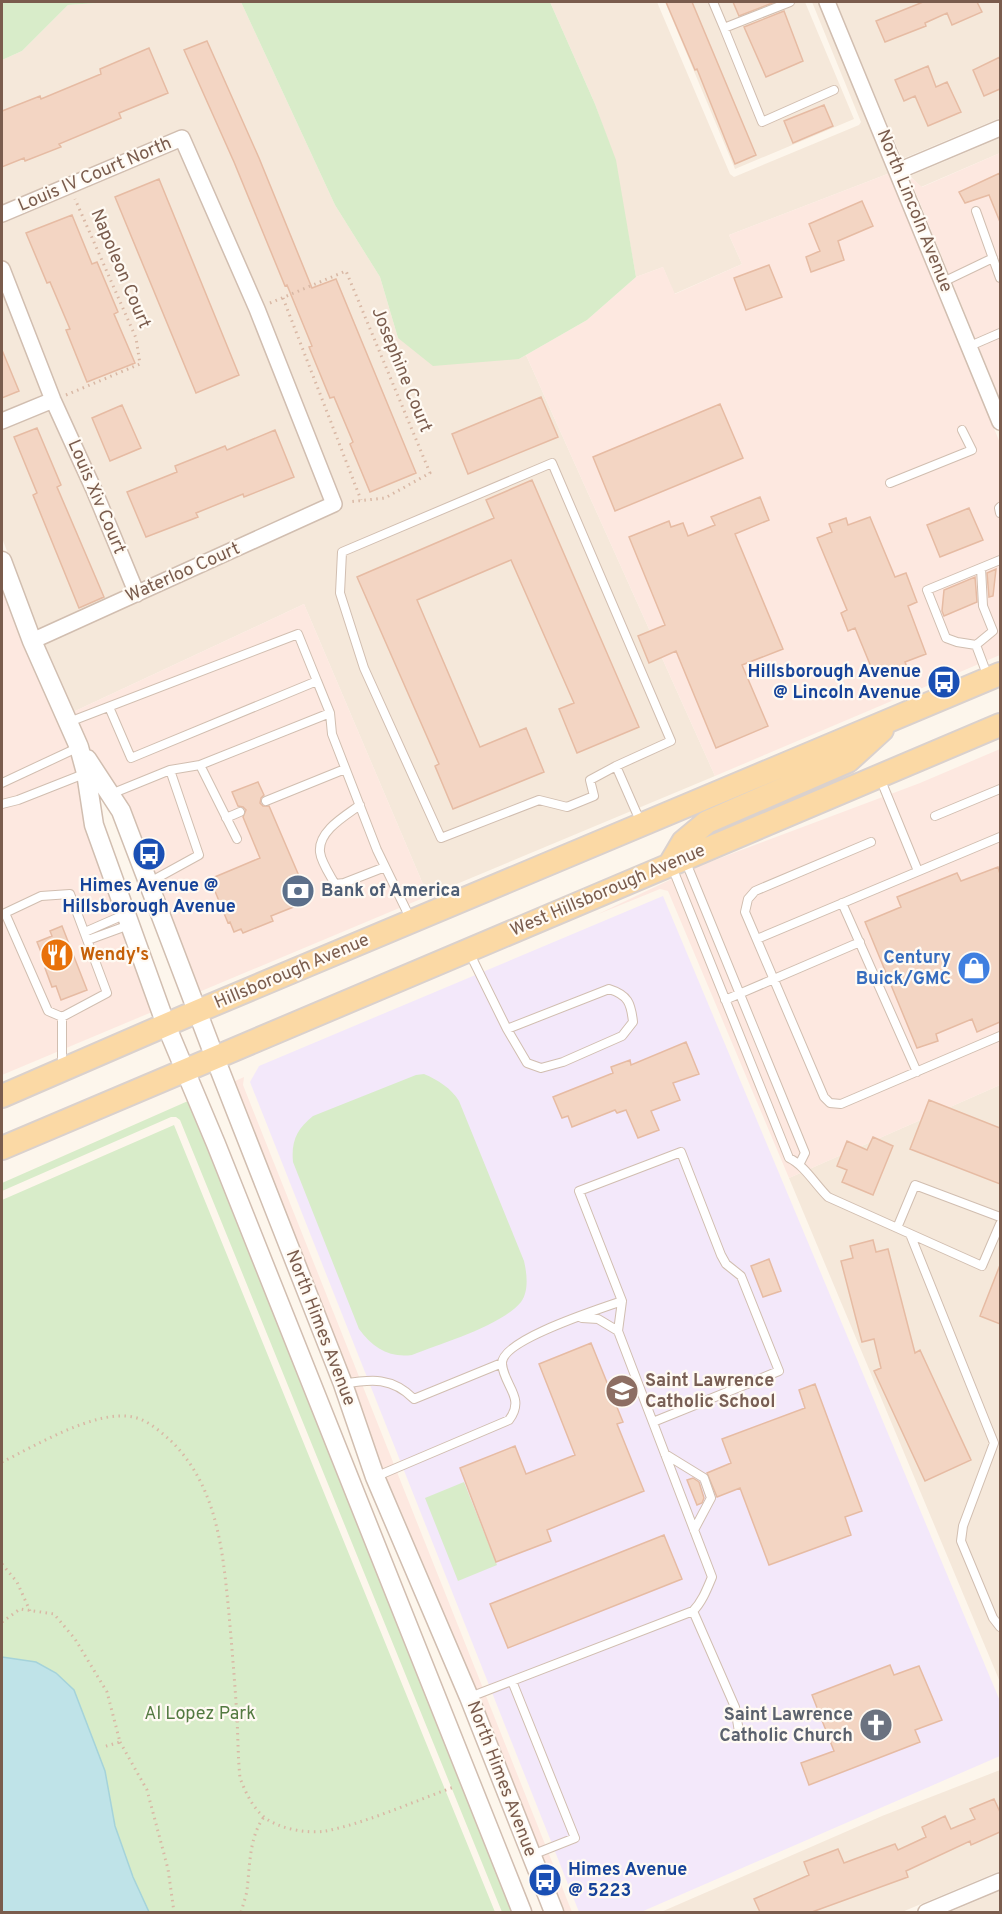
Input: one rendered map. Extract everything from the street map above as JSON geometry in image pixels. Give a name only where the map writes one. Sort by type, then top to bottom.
[{"type":"main road","points":[[642,825],[994,677]]},
{"type":"main road","points":[[677,861],[683,842],[707,822],[848,761],[894,718]]},
{"type":"main road","name":"West Hillsborough Avenue","points":[[215,1058],[1000,725]]},
{"type":"main road","name":"Hillsborough Avenue","points":[[2,1096],[198,1011],[642,825]]},
{"type":"main road","points":[[2,1148],[215,1058]]},
{"type":"street","name":"North Lincoln Avenue","points":[[827,2],[970,346],[997,401],[1000,422]]},
{"type":"street","points":[[898,171],[1000,128]]},
{"type":"street","name":"Louis IV Court North","points":[[2,214],[182,138],[257,309]]},
{"type":"street","name":"Louis Xiv Court","points":[[2,269],[53,400],[94,490],[136,594]]},
{"type":"street","points":[[257,309],[334,504]]},
{"type":"street","points":[[2,421],[53,400]]},
{"type":"street","name":"Waterloo Court","points":[[32,641],[334,504]]},
{"type":"street","name":"North Himes Avenue","points":[[2,561],[32,641],[79,747],[89,778],[94,825],[166,1025],[216,1144],[522,1912]]},
{"type":"street","name":"North Himes Avenue","points":[[89,778],[109,794],[121,811],[343,1384],[375,1477],[469,1697],[554,1912]]},
{"type":"street","points":[[315,1393],[343,1384]]},
{"type":"street","points":[[352,1486],[375,1477]]},
{"type":"street","points":[[441,1709],[469,1697]]},
{"type":"street","points":[[504,1866],[531,1855]]},
{"type":"street","points":[[926,1912],[1000,1881]]},
{"type":"lane","points":[[713,2],[762,122],[834,90]]},
{"type":"lane","points":[[724,28],[790,2]]},
{"type":"lane","points":[[976,211],[1000,278]]},
{"type":"lane","points":[[943,282],[993,258]]},
{"type":"lane","points":[[970,346],[1000,333]]},
{"type":"lane","points":[[890,483],[972,450],[962,430]]},
{"type":"lane","points":[[552,463],[671,741],[616,766],[590,780],[594,796],[567,807],[539,800],[441,838],[364,668],[340,593],[342,552],[552,463]]},
{"type":"lane","points":[[1000,507],[1000,513]]},
{"type":"lane","points":[[981,568],[983,606],[993,631],[976,645],[946,638],[927,590],[1000,560]]},
{"type":"lane","points":[[69,722],[298,634],[330,713],[332,734],[345,769],[385,867],[411,921]]},
{"type":"lane","points":[[976,645],[994,677]]},
{"type":"lane","points":[[109,707],[131,758],[317,681]]},
{"type":"lane","points":[[109,794],[170,770],[200,765],[330,713]]},
{"type":"lane","points":[[2,783],[79,747]]},
{"type":"lane","points":[[200,765],[237,839]]},
{"type":"lane","points":[[616,766],[642,825]]},
{"type":"lane","points":[[266,801],[345,769]]},
{"type":"lane","points":[[148,883],[199,855],[170,770]]},
{"type":"lane","points":[[879,776],[918,871]]},
{"type":"lane","points":[[2,804],[89,778]]},
{"type":"lane","points":[[935,816],[1000,789]]},
{"type":"lane","points":[[360,805],[332,826],[324,838],[320,852],[335,884],[353,880],[385,867]]},
{"type":"lane","points":[[226,818],[240,812]]},
{"type":"lane","points":[[757,939],[1000,837]]},
{"type":"lane","points":[[871,842],[755,891],[747,900],[745,912],[824,1097],[831,1103],[841,1104],[1000,1036]]},
{"type":"lane","points":[[677,861],[740,994],[805,1153],[800,1163]]},
{"type":"lane","points":[[677,861],[725,1000],[789,1158],[800,1163],[810,1178],[828,1197],[982,1266],[1000,1224]]},
{"type":"lane","points":[[70,894],[107,993],[62,1017],[48,1011],[5,913],[41,896],[70,894]]},
{"type":"lane","points":[[842,903],[917,1072]]},
{"type":"lane","points":[[85,932],[128,920]]},
{"type":"lane","points":[[88,940],[128,920]]},
{"type":"lane","points":[[725,1000],[860,942]]},
{"type":"lane","points":[[468,950],[507,1029],[527,1063],[541,1068],[563,1062],[622,1036],[633,1022],[631,1006],[622,993],[609,989],[507,1029]]},
{"type":"lane","points":[[62,1017],[62,1071]]},
{"type":"lane","points":[[469,1697],[693,1611],[712,1577],[618,1331],[622,1301],[579,1191],[681,1152],[721,1255],[726,1264],[741,1276],[779,1371],[653,1422]]},
{"type":"lane","points":[[897,1228],[915,1185],[1000,1217]]},
{"type":"lane","points":[[910,1234],[994,1443],[963,1526],[962,1541],[993,1618],[1000,1627]]},
{"type":"lane","points":[[375,1477],[509,1420],[517,1404],[502,1363],[505,1353],[531,1335],[622,1301]]},
{"type":"lane","points":[[578,1318],[598,1319],[618,1331]]},
{"type":"lane","points":[[343,1384],[375,1380],[392,1383],[402,1387],[414,1399],[502,1363]]},
{"type":"lane","points":[[665,1454],[704,1478],[711,1498],[694,1530]]},
{"type":"lane","points":[[693,1611],[735,1707],[739,1732]]},
{"type":"lane","points":[[512,1681],[575,1838],[531,1855]]},
{"type":"path","name":"Napoleon Court","points":[[53,400],[140,364],[136,338],[69,186]]},
{"type":"path","name":"Josephine Court","points":[[257,309],[346,272],[430,473],[385,498],[334,504]]},
{"type":"path","points":[[283,298],[362,500]]},
{"type":"path","points":[[2,1462],[70,1429],[119,1416],[134,1417],[147,1422],[181,1451],[203,1485],[214,1516],[225,1570],[240,1778],[246,1792],[264,1817],[280,1825],[306,1832],[325,1831],[454,1787]]},
{"type":"path","points":[[2,1564],[17,1582],[30,1611]]},
{"type":"path","points":[[2,1622],[20,1609],[54,1614],[75,1639],[107,1692],[120,1742],[147,1790],[168,1869],[174,1912]]},
{"type":"path","points":[[103,1747],[120,1742]]},
{"type":"path","points":[[241,1912],[247,1890],[248,1867],[259,1824],[264,1817]]},
{"type":"shaded area","points":[[111,2],[241,2],[335,205],[380,277],[398,338],[519,359],[526,355],[715,776],[428,896],[304,604],[73,712],[40,638],[2,538],[2,60],[22,51],[68,5]]},
{"type":"shaded area","points":[[550,2],[657,2],[730,174],[734,177],[859,125],[861,122],[812,2],[818,2],[890,173],[729,235],[742,264],[674,294],[663,267],[636,277],[615,160],[595,104]]},
{"type":"shaded area","points":[[665,2],[805,2],[854,119],[735,169]]},
{"type":"shaded area","points":[[1000,2],[1000,118],[902,159],[836,3]]},
{"type":"shaded area","points":[[1000,138],[1000,153],[921,187],[910,176]]},
{"type":"shaded area","points":[[1000,153],[1000,399],[909,176],[922,187]]},
{"type":"shaded area","points":[[890,173],[1000,443],[1000,655],[715,776],[526,355],[587,320],[636,277],[663,267],[675,294],[742,264],[729,235]]},
{"type":"shaded area","points":[[2,584],[71,748],[152,1012],[2,1075]]},
{"type":"shaded area","points":[[304,604],[428,896],[199,992],[128,808],[90,749],[89,742],[73,712]]},
{"type":"shaded area","points":[[1000,749],[1000,1085],[789,1178],[668,891],[660,889],[596,915],[699,866],[920,783]]},
{"type":"shaded area","name":"Saint Lawrence Catholic School","points":[[663,896],[1000,1701],[1000,1756],[641,1912],[579,1912],[250,1082],[259,1066]]},
{"type":"shaded area","points":[[244,1077],[243,1085],[572,1912],[563,1912],[383,1474],[233,1082]]},
{"type":"shaded area","points":[[1000,1085],[1000,1682],[789,1178]]},
{"type":"shaded area","points":[[1000,1770],[1000,1871],[902,1912],[661,1912],[882,1816]]},
{"type":"shaded area","points":[[1000,1891],[1000,1912],[950,1912]]},
{"type":"green space","points":[[2,2],[111,2],[68,5],[22,51],[2,60]]},
{"type":"green space","points":[[241,2],[550,2],[595,104],[616,160],[636,277],[587,320],[519,359],[433,366],[398,338],[380,277],[335,205]]},
{"type":"green space","points":[[424,1074],[444,1085],[459,1101],[524,1261],[526,1288],[521,1302],[500,1319],[454,1339],[404,1356],[382,1350],[370,1342],[359,1329],[293,1162],[293,1148],[299,1131],[313,1116],[416,1075]]},
{"type":"green space","points":[[188,1101],[209,1147],[513,1912],[502,1912],[180,1120],[171,1117],[2,1191],[2,1183]]},
{"type":"green space","name":"Al Lopez Park","points":[[174,1125],[495,1912],[2,1912],[2,1200]]},
{"type":"green space","points":[[464,1482],[497,1565],[458,1581],[425,1498]]},
{"type":"water","points":[[2,1657],[36,1662],[56,1673],[74,1690],[105,1771],[115,1826],[133,1877],[149,1912],[2,1912]]},
{"type":"building","points":[[666,2],[692,2],[756,155],[735,164],[697,69],[695,70]]},
{"type":"building","points":[[733,2],[775,2],[739,16]]},
{"type":"building","points":[[923,2],[977,2],[982,12],[952,25],[947,13],[925,23],[926,26],[885,42],[876,21]]},
{"type":"building","points":[[784,11],[803,61],[766,77],[744,27]]},
{"type":"building","points":[[207,41],[259,158],[312,288],[336,279],[416,473],[370,492],[350,444],[353,442],[334,397],[330,398],[287,285],[285,286],[234,162],[184,50]]},
{"type":"building","points":[[149,48],[168,93],[119,113],[121,118],[59,144],[61,147],[2,167],[2,111],[40,96],[41,99],[101,74],[100,69]]},
{"type":"building","points":[[1000,57],[1000,89],[984,96],[973,70]]},
{"type":"building","points":[[928,66],[936,87],[947,82],[961,112],[928,126],[915,96],[904,101],[895,80]]},
{"type":"building","points":[[824,105],[833,126],[793,143],[784,121]]},
{"type":"building","points":[[1000,173],[1000,222],[989,195],[965,203],[959,192]]},
{"type":"building","points":[[159,179],[239,375],[196,393],[115,197]]},
{"type":"building","points":[[862,201],[873,226],[838,241],[844,260],[811,272],[806,257],[820,251],[809,224]]},
{"type":"building","points":[[72,215],[92,264],[97,262],[118,312],[114,314],[135,363],[87,382],[66,330],[70,329],[26,233]]},
{"type":"building","points":[[769,265],[782,297],[746,310],[734,278]]},
{"type":"building","points":[[2,350],[19,391],[2,398]]},
{"type":"building","points":[[541,397],[558,437],[468,474],[452,434]]},
{"type":"building","points":[[720,404],[743,458],[615,511],[593,457]]},
{"type":"building","points":[[122,405],[141,448],[110,461],[92,418]]},
{"type":"building","points":[[37,428],[61,485],[57,487],[104,597],[79,608],[33,495],[37,493],[14,437]]},
{"type":"building","points":[[275,430],[294,477],[196,513],[198,517],[146,537],[127,492],[177,472],[175,466],[225,446],[227,450]]},
{"type":"building","points":[[532,480],[639,727],[577,753],[559,709],[574,703],[511,560],[417,600],[480,747],[526,728],[544,772],[453,809],[435,766],[439,764],[357,577],[494,518],[486,500]]},
{"type":"building","points":[[760,497],[769,520],[735,534],[783,649],[742,665],[768,726],[716,748],[676,651],[649,663],[638,636],[665,625],[629,537],[669,521],[671,527],[683,523],[688,536],[715,525],[711,517]]},
{"type":"building","points":[[969,508],[983,540],[940,557],[927,525]]},
{"type":"building","points":[[870,517],[895,577],[906,573],[917,602],[908,606],[926,654],[905,662],[908,670],[892,676],[889,668],[874,674],[855,628],[848,631],[841,613],[847,610],[817,538],[832,532],[829,524],[846,518],[848,525]]},
{"type":"building","points":[[996,569],[993,596],[989,597],[987,573]]},
{"type":"building","points":[[975,577],[977,602],[944,616],[942,611],[944,590]]},
{"type":"building","points":[[258,782],[264,795],[260,803],[263,806],[269,806],[305,890],[301,891],[306,902],[271,916],[273,921],[243,933],[241,929],[234,932],[210,879],[260,858],[243,817],[246,810],[238,806],[232,792]]},
{"type":"building","points":[[998,867],[1000,874],[1000,1022],[977,1032],[972,1019],[936,1034],[938,1041],[917,1048],[865,922],[901,907],[897,897],[957,873],[961,881]]},
{"type":"building","name":"Wendy's","points":[[62,926],[87,990],[61,1000],[56,986],[52,987],[37,942],[52,936],[50,931]]},
{"type":"building","points":[[686,1042],[699,1074],[673,1083],[680,1100],[651,1111],[659,1130],[638,1138],[626,1110],[617,1113],[615,1110],[572,1127],[568,1116],[562,1118],[553,1097],[613,1073],[611,1067],[630,1060],[631,1065]]},
{"type":"building","points":[[929,1100],[1000,1128],[1000,1184],[910,1149]]},
{"type":"building","points":[[873,1137],[893,1146],[873,1195],[842,1182],[847,1170],[837,1166],[847,1141],[867,1150]]},
{"type":"building","points":[[873,1240],[876,1252],[888,1249],[915,1353],[920,1350],[971,1460],[925,1481],[874,1371],[881,1368],[874,1339],[862,1342],[841,1261],[853,1258],[850,1246]]},
{"type":"building","points":[[769,1259],[781,1291],[763,1297],[751,1266]]},
{"type":"building","points":[[1000,1265],[1000,1324],[980,1316]]},
{"type":"building","points":[[591,1343],[623,1422],[617,1424],[644,1491],[547,1530],[551,1541],[496,1562],[460,1468],[515,1446],[526,1474],[575,1455],[539,1364]]},
{"type":"building","points":[[815,1384],[862,1511],[845,1517],[851,1535],[769,1565],[740,1488],[717,1497],[707,1473],[731,1463],[722,1439],[805,1408],[799,1390]]},
{"type":"building","points":[[693,1478],[699,1482],[704,1498],[702,1503],[697,1505],[687,1480]]},
{"type":"building","points":[[664,1535],[682,1579],[508,1648],[490,1604]]},
{"type":"building","name":"Saint Lawrence Catholic Church","points":[[890,1665],[894,1675],[919,1666],[942,1720],[915,1730],[920,1742],[809,1785],[801,1763],[834,1751],[812,1695]]},
{"type":"building","points":[[994,1799],[1000,1812],[1000,1832],[971,1845],[970,1841],[906,1871],[908,1877],[812,1912],[760,1912],[754,1899],[809,1875],[804,1862],[838,1849],[844,1863],[895,1844],[898,1850],[926,1837],[922,1827],[945,1816],[951,1829],[975,1819],[970,1809]]},
{"type":"place","name":"Hillsborough Avenue @ Lincoln Avenue","points":[[944,682]]},
{"type":"place","name":"Himes Avenue @ Hillsborough Avenue","points":[[149,854]]},
{"type":"place","name":"Bank of America","points":[[298,891]]},
{"type":"place","name":"Wendy's","points":[[57,955]]},
{"type":"place","name":"Century Buick/GMC","points":[[974,968]]},
{"type":"place","name":"Saint Lawrence Catholic School","points":[[622,1391]]},
{"type":"place","name":"Saint Lawrence Catholic Church","points":[[876,1725]]},
{"type":"place","name":"Himes Avenue @ 5223","points":[[545,1880]]}]
